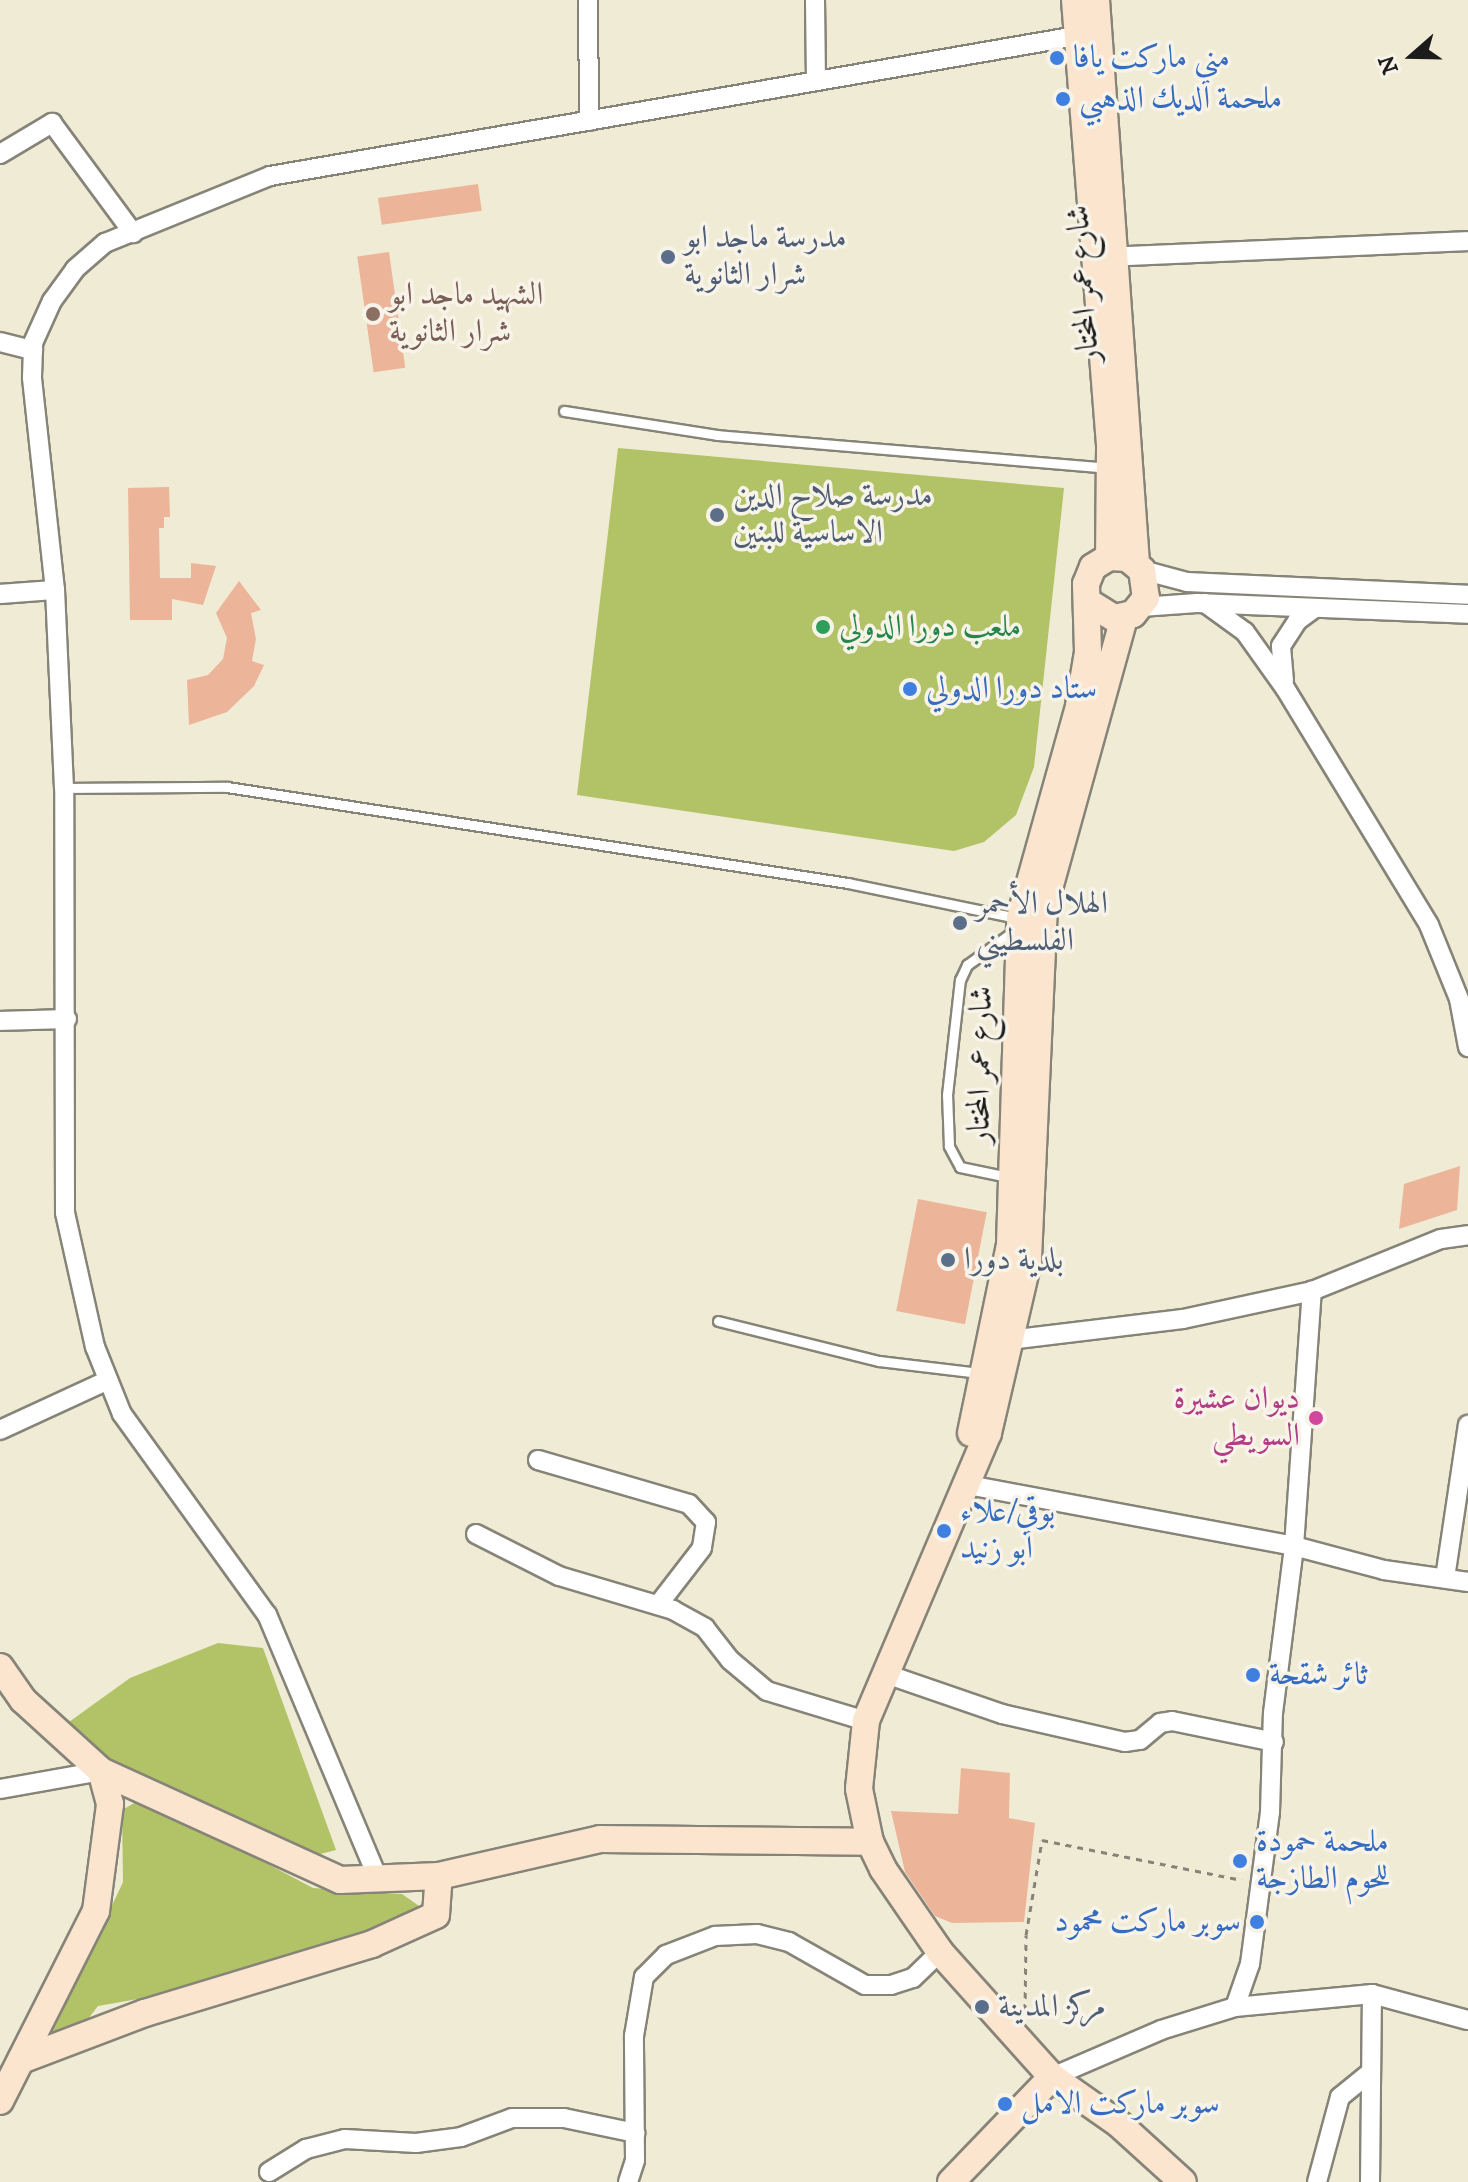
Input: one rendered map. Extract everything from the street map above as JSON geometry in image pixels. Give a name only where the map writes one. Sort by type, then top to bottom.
[{"type":"main road","name":"شارع عمر المختار","points":[[1075,0],[1089,34]]},
{"type":"main road","name":"شارع عمر المختار","points":[[1096,0],[1089,34],[1106,257],[1139,566]]},
{"type":"main road","name":"شارع عمر المختار","points":[[1106,257],[1109,557]]},
{"type":"main road","points":[[1109,557],[1139,566],[1148,589],[1132,612],[1106,616],[1090,603],[1088,575],[1109,557]]},
{"type":"main road","name":"شارع عمر المختار","points":[[963,1484],[983,1374],[1003,1294],[1014,1179],[1020,922],[1079,706],[1090,603]]},
{"type":"main road","name":"شارع عمر المختار","points":[[1132,612],[1044,906],[1038,950],[1028,1261],[988,1433],[963,1484],[883,1673],[866,1721],[859,1789],[870,1842],[940,1952],[1052,2077],[1119,2124],[1183,2182]]},
{"type":"main road","points":[[0,1667],[23,1700],[101,1771],[308,1869],[340,1880],[379,1881],[439,1876],[600,1839],[870,1842]]},
{"type":"main road","points":[[0,2101],[96,1911],[110,1804],[101,1771]]},
{"type":"main road","points":[[21,2060],[145,2013],[372,1944],[436,1915],[439,1876]]},
{"type":"main road","points":[[951,2182],[1052,2077]]},
{"type":"street","points":[[588,0],[589,121]]},
{"type":"street","points":[[815,0],[816,81]]},
{"type":"street","points":[[379,1881],[267,1615],[151,1458],[108,1380],[95,1347],[65,1213],[67,1019],[64,788],[55,590],[33,350],[52,301],[75,269],[105,243],[199,201],[270,176],[1089,34]]},
{"type":"street","points":[[0,154],[52,123],[133,233]]},
{"type":"street","points":[[1106,257],[1468,241]]},
{"type":"street","points":[[0,342],[33,350]]},
{"type":"street","points":[[1139,566],[1187,582],[1468,595]]},
{"type":"street","points":[[0,594],[55,590]]},
{"type":"street","points":[[1132,612],[1205,603],[1468,614]]},
{"type":"street","points":[[1205,603],[1245,632],[1285,688],[1429,925],[1459,999],[1468,1047]]},
{"type":"street","points":[[1285,688],[1281,646],[1297,621],[1315,608]]},
{"type":"street","points":[[0,1021],[67,1019]]},
{"type":"street","points":[[1009,1340],[1183,1319],[1312,1291],[1441,1239],[1468,1235]]},
{"type":"street","points":[[1235,2007],[1250,1964],[1259,1883],[1274,1742],[1273,1713],[1294,1546],[1312,1291]]},
{"type":"street","points":[[0,1430],[108,1380]]},
{"type":"street","points":[[1445,1578],[1468,1425]]},
{"type":"street","points":[[538,1460],[689,1504],[706,1522],[702,1548],[658,1605]]},
{"type":"street","points":[[963,1484],[1294,1546],[1384,1570],[1468,1582]]},
{"type":"street","points":[[476,1534],[559,1576],[658,1605],[705,1628],[730,1660],[767,1691],[866,1721]]},
{"type":"street","points":[[883,1673],[1002,1714],[1125,1742],[1140,1740],[1160,1723],[1172,1721],[1274,1742]]},
{"type":"street","points":[[0,1789],[101,1771]]},
{"type":"street","points":[[628,2182],[635,2133],[634,2036],[644,1977],[666,1955],[715,1936],[757,1934],[789,1942],[865,1985],[891,1985],[913,1978],[940,1952]]},
{"type":"street","points":[[1370,2182],[1372,1994]]},
{"type":"street","points":[[1052,2077],[1161,2030],[1235,2007],[1372,1994],[1468,2020]]},
{"type":"street","points":[[1317,2182],[1340,2097],[1371,2072]]},
{"type":"street","points":[[269,2172],[306,2149],[345,2139],[416,2143],[461,2137],[512,2118],[564,2118],[635,2133]]},
{"type":"lane","points":[[564,411],[717,435],[1110,468]]},
{"type":"lane","points":[[64,788],[227,787],[848,883],[1020,922]]},
{"type":"lane","points":[[1014,1179],[960,1167],[949,1146],[947,1095],[960,980],[967,965],[1020,922]]},
{"type":"lane","points":[[718,1321],[879,1361],[983,1374]]},
{"type":"path","points":[[1012,2031],[1028,2006],[1026,1935],[1042,1840],[1259,1883]]},
{"type":"green space","name":"ملعب دورا الدولي","points":[[618,448],[1064,488],[1034,767],[1016,815],[984,842],[954,851],[577,795]]},
{"type":"green space","points":[[218,1643],[263,1648],[336,1850],[300,1859],[83,1747],[69,1722],[130,1678]]},
{"type":"green space","points":[[143,1798],[313,1888],[402,1894],[422,1908],[412,1919],[241,1981],[98,2006],[74,2037],[53,2031],[123,1882],[122,1810]]},
{"type":"building","points":[[478,184],[482,211],[382,225],[378,198]]},
{"type":"building","points":[[389,252],[405,368],[374,372],[357,256]]},
{"type":"building","points":[[169,487],[170,517],[164,517],[164,528],[159,528],[160,578],[191,578],[191,563],[216,566],[203,605],[172,599],[172,620],[130,620],[128,488]]},
{"type":"building","points":[[239,581],[261,610],[251,613],[256,639],[252,661],[264,665],[254,686],[227,712],[189,725],[187,680],[208,675],[223,659],[227,638],[216,613]]},
{"type":"building","points":[[1460,1166],[1457,1210],[1399,1229],[1404,1184]]},
{"type":"building","points":[[918,1199],[987,1212],[965,1324],[896,1311]]},
{"type":"building","points":[[961,1768],[1010,1773],[1009,1818],[1035,1823],[1024,1922],[952,1923],[935,1916],[905,1872],[891,1811],[958,1814]]},
{"type":"place","name":"مني ماركت يافا","points":[[1057,58]]},
{"type":"place","name":"ملحمة الديك الذهبي","points":[[1063,99]]},
{"type":"place","name":"مدرسة ماجد ابو شرار الثانوية","points":[[668,257]]},
{"type":"place","name":"الشهيد ماجد ابو شرار الثانوية","points":[[373,314]]},
{"type":"place","name":"مدرسة صلاح الدين الاساسية للبنين","points":[[717,515]]},
{"type":"place","name":"ملعب دورا الدولي","points":[[823,627]]},
{"type":"place","name":"ستاد دورا الدولي","points":[[910,689]]},
{"type":"place","name":"الهلال الأحمر الفلسطيني","points":[[960,923]]},
{"type":"place","name":"بلدية دورا","points":[[948,1260]]},
{"type":"place","name":"ديوان عشيرة السويطي","points":[[1316,1418]]},
{"type":"place","name":"بوقي/علاء ابو زنيد","points":[[944,1531]]},
{"type":"place","name":"ثائر شقحة","points":[[1253,1675]]},
{"type":"place","name":"ملحمة حمودة للحوم الطازجة","points":[[1240,1861]]},
{"type":"place","name":"سوبر ماركت محمود","points":[[1257,1922]]},
{"type":"place","name":"مركز المدينة","points":[[982,2007]]},
{"type":"place","name":"سوبر ماركت الامل","points":[[1005,2104]]}]
